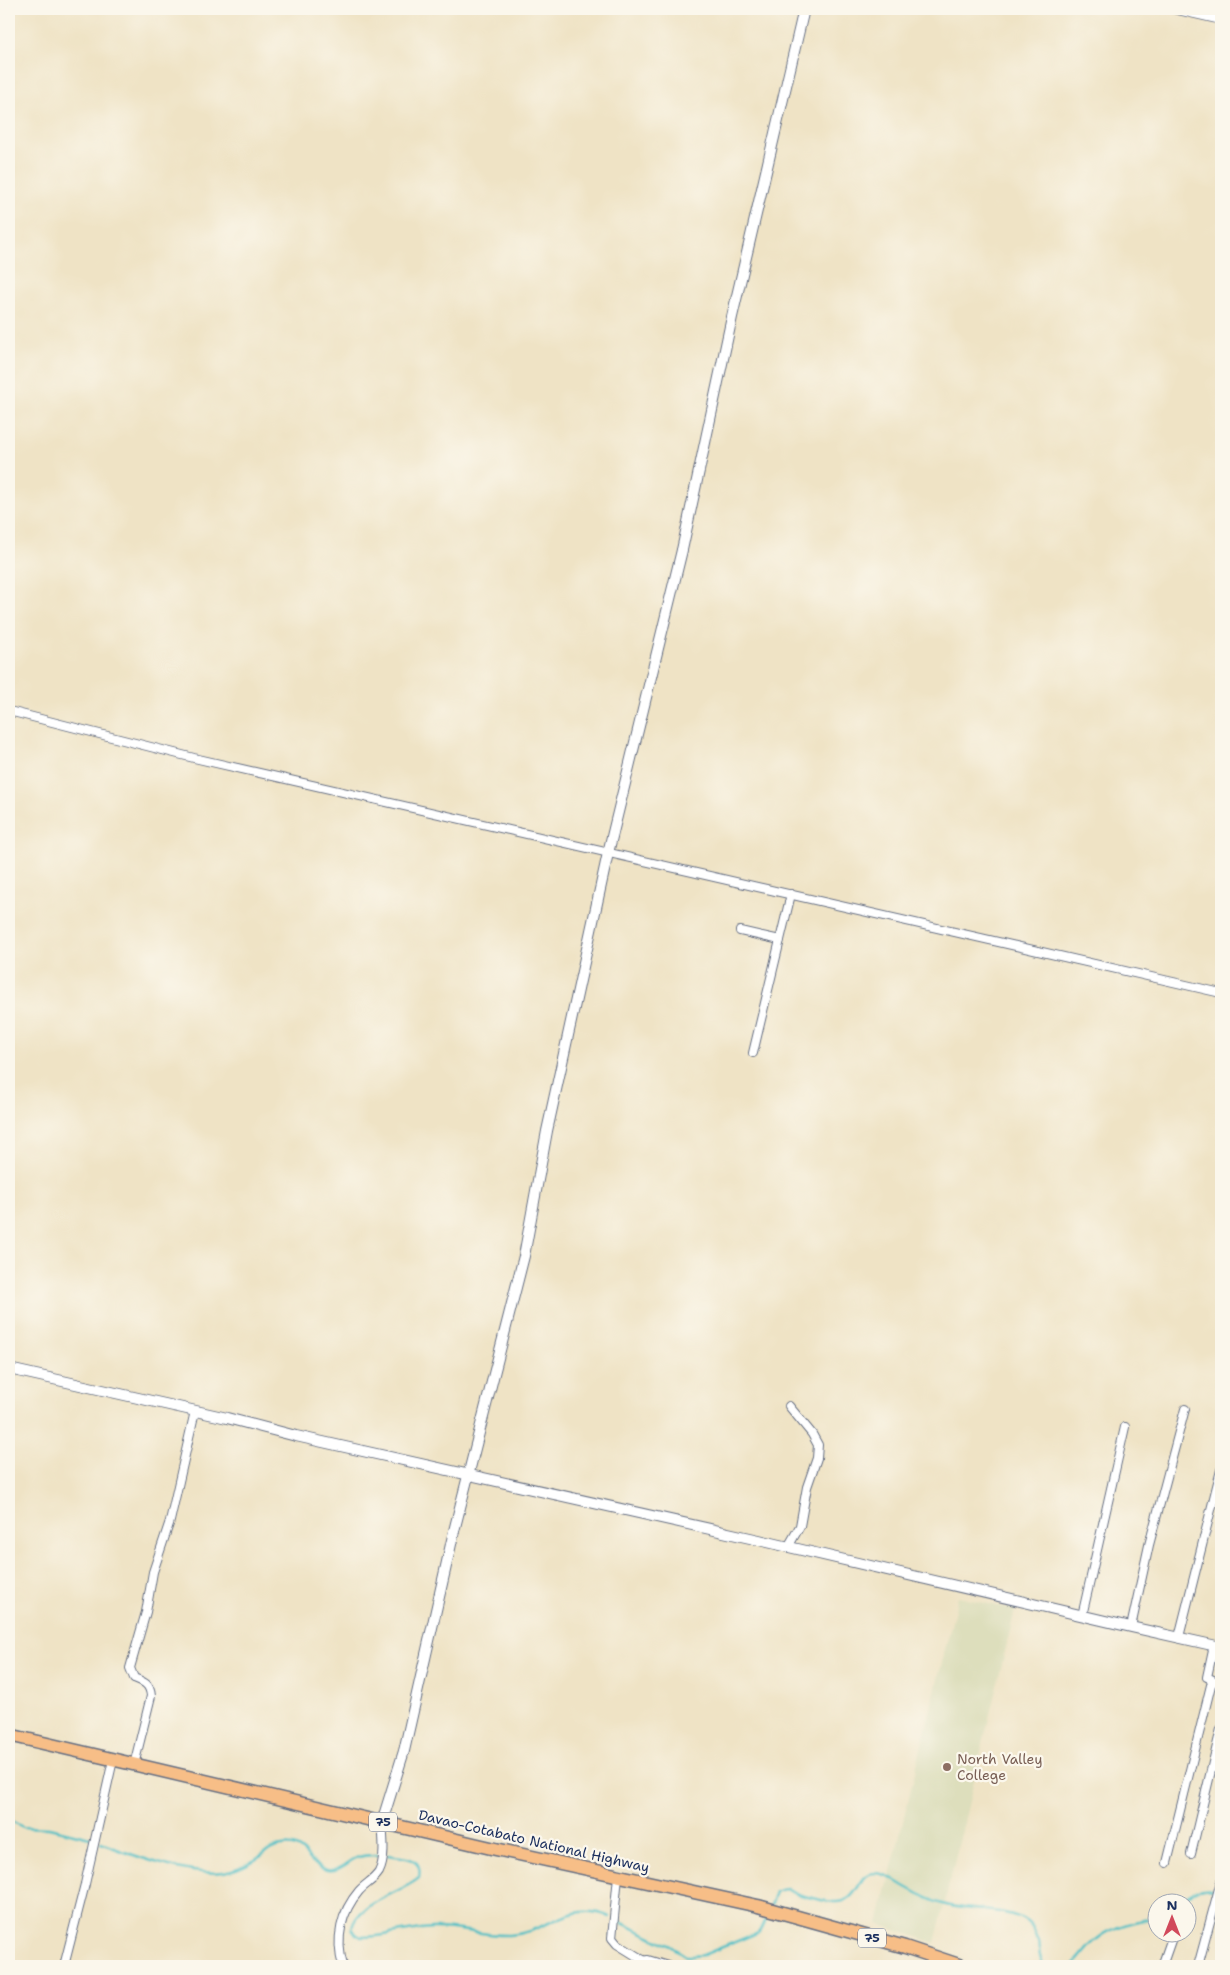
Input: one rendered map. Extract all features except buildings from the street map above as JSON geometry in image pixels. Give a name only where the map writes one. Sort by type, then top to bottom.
[{"type":"highway","name":"Davao-Cotabato National Highway","points":[[9,1735],[618,1876],[758,1906],[914,1950],[962,1966]]},
{"type":"street","points":[[343,1966],[338,1942],[341,1924],[356,1895],[378,1872],[383,1850],[382,1822],[404,1751],[468,1474],[524,1256],[547,1131],[608,852],[682,550],[732,317],[804,9]]},
{"type":"street","points":[[1173,9],[1221,20]]},
{"type":"street","points":[[9,711],[194,758],[1221,993]]},
{"type":"street","points":[[753,1053],[791,894]]},
{"type":"street","points":[[740,931],[780,940]]},
{"type":"street","points":[[9,1370],[788,1547],[1131,1628],[1218,1646],[1207,1675],[1212,1681],[1221,1684]]},
{"type":"street","points":[[788,1547],[800,1526],[807,1487],[818,1445],[812,1434],[789,1406]]},
{"type":"street","points":[[1131,1628],[1147,1553],[1185,1410]]},
{"type":"street","points":[[134,1765],[151,1696],[150,1687],[134,1678],[130,1668],[148,1606],[153,1572],[170,1521],[195,1411]]},
{"type":"street","points":[[1082,1616],[1126,1428]]},
{"type":"street","points":[[1179,1637],[1221,1470]]},
{"type":"street","points":[[1167,1863],[1212,1681]]},
{"type":"street","points":[[1191,1854],[1221,1729]]},
{"type":"street","points":[[64,1966],[113,1760]]},
{"type":"street","points":[[618,1876],[612,1938],[617,1944],[643,1960],[654,1961],[668,1966]]},
{"type":"street","points":[[1198,1966],[1221,1881]]},
{"type":"street","points":[[1162,1966],[1170,1942]]},
{"type":"street","points":[[637,1966],[643,1960]]},
{"type":"shaded area","name":"North Valley College","points":[[958,1597],[1015,1610],[935,1943],[878,1924]]},
{"type":"waterway","points":[[9,1820],[23,1827],[49,1828],[90,1838]]},
{"type":"waterway","points":[[101,1843],[161,1864],[210,1873],[240,1868],[271,1850],[282,1846],[297,1847],[315,1864],[327,1870],[338,1869],[359,1857],[377,1855]]},
{"type":"waterway","points":[[388,1855],[412,1859],[416,1862],[420,1871],[419,1878],[362,1912],[352,1928],[361,1937],[433,1928],[509,1935],[535,1929],[570,1914],[582,1912],[610,1917]]},
{"type":"waterway","points":[[771,1905],[776,1892],[785,1889],[818,1899],[834,1902],[842,1901],[853,1894],[864,1878],[878,1873],[936,1902],[955,1907],[999,1912],[1019,1917],[1027,1922],[1036,1934],[1040,1956],[1045,1966]]},
{"type":"waterway","points":[[1193,1892],[1214,1889]]},
{"type":"waterway","points":[[616,1920],[671,1946],[686,1956],[693,1956],[703,1955],[757,1933],[762,1928],[769,1913]]},
{"type":"waterway","points":[[1072,1966],[1102,1935],[1115,1928],[1148,1919]]},
{"type":"place","name":"North Valley College","points":[[947,1767]]}]
